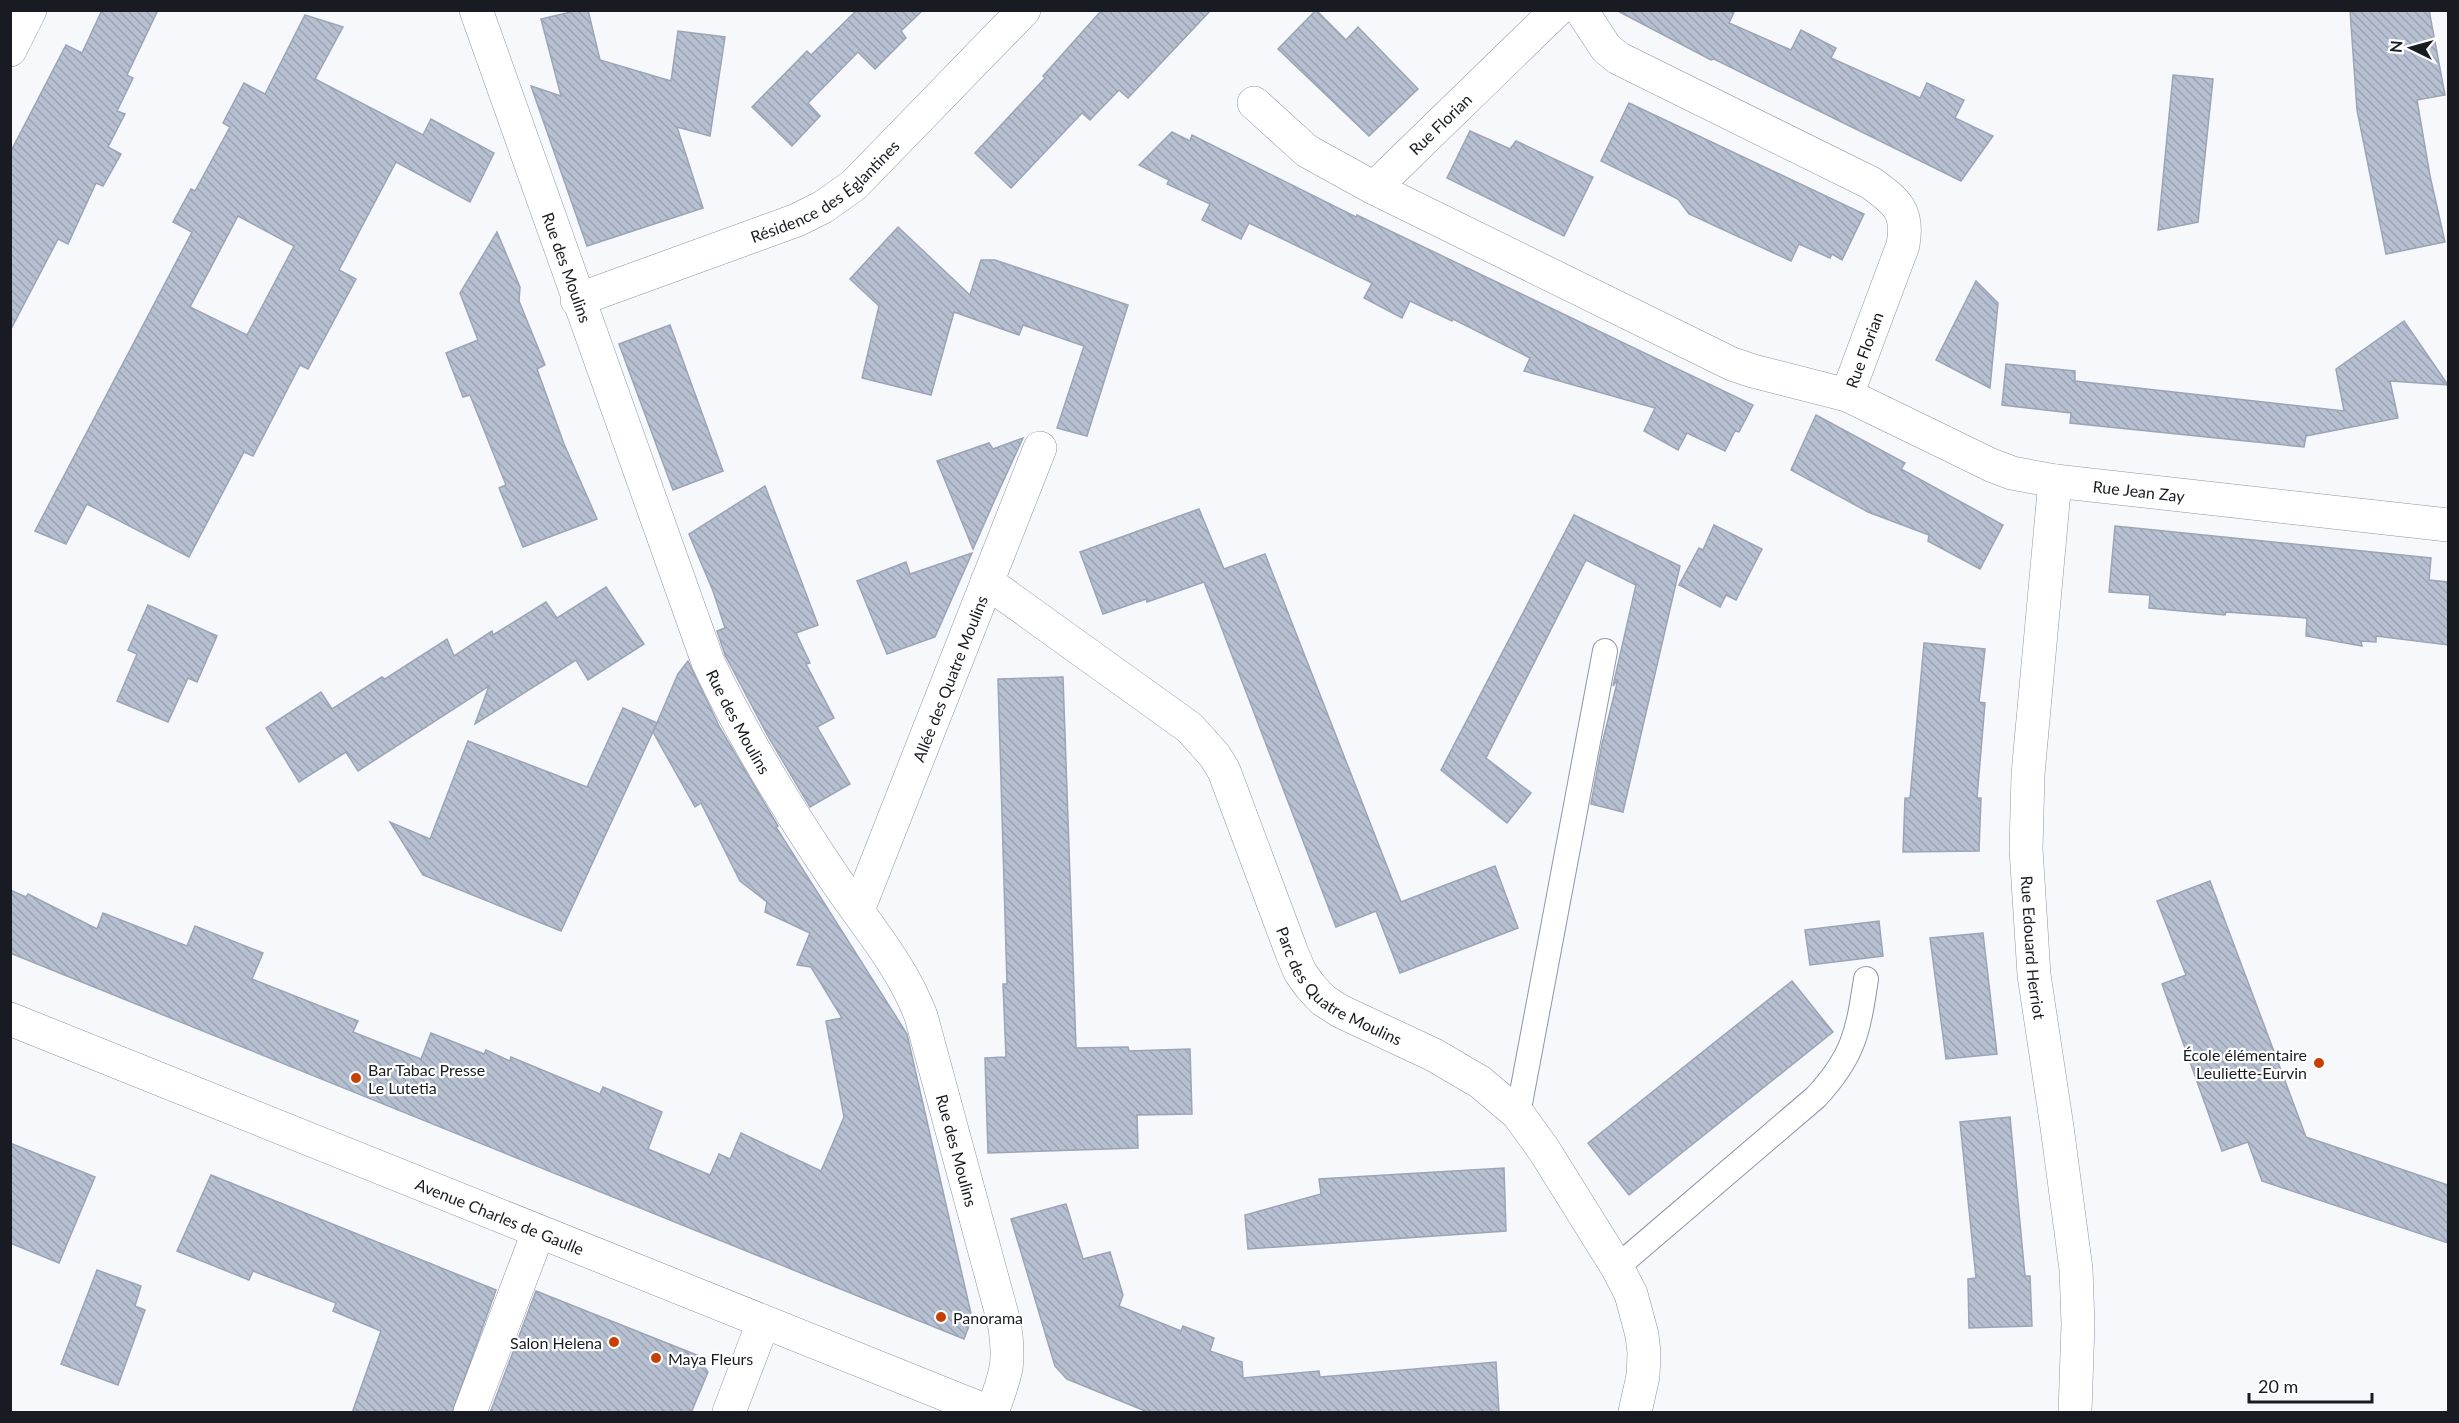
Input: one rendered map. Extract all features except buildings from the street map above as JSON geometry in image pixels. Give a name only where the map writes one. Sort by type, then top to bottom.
[{"type":"street","points":[[10,50],[30,10]]},
{"type":"street","name":"Rue des Moulins","points":[[476,10],[708,662],[741,728],[825,864],[901,971],[912,991],[921,1016],[1004,1322],[1009,1354],[1007,1372],[990,1413]]},
{"type":"street","name":"Résidence des Églantines","points":[[578,300],[797,220],[823,207],[854,185],[1023,10]]},
{"type":"street","name":"Rue Florian","points":[[1374,188],[1557,10]]},
{"type":"street","name":"Rue Florian","points":[[1254,103],[1307,151],[1374,188],[1732,364],[1847,395],[1903,245],[1906,229],[1904,216],[1897,204],[1871,183],[1618,58],[1606,48],[1581,10]]},
{"type":"street","name":"Rue Jean Zay","points":[[1847,395],[2012,473],[2055,481],[2448,525]]},
{"type":"street","name":"Allée des Quatre Moulins","points":[[858,910],[1040,448]]},
{"type":"street","name":"Rue Edouard Herriot","points":[[2055,481],[2028,774],[2025,849],[2034,975],[2076,1269],[2078,1324],[2075,1413]]},
{"type":"street","name":"Parc des Quatre Moulins","points":[[987,582],[1190,728],[1204,742],[1224,771],[1300,972],[1323,1000],[1347,1015],[1456,1066],[1480,1082],[1518,1114],[1544,1150],[1617,1267],[1630,1294],[1642,1335],[1642,1376],[1635,1413]]},
{"type":"street","name":"Avenue Charles de Gaulle","points":[[10,1019],[762,1323],[935,1403],[990,1413]]},
{"type":"street","points":[[470,1413],[538,1233]]},
{"type":"street","points":[[729,1413],[762,1323]]},
{"type":"lane","points":[[1518,1114],[1605,651]]},
{"type":"lane","points":[[1617,1267],[1816,1097],[1836,1076],[1857,1035],[1866,979]]},
{"type":"place","name":"École élémentaire Leuliette-Eurvin","points":[[2319,1063]]},
{"type":"place","name":"Bar Tabac Presse Le Lutetia","points":[[356,1078]]},
{"type":"place","name":"Panorama","points":[[941,1317]]},
{"type":"place","name":"Salon Helena","points":[[614,1342]]},
{"type":"place","name":"Maya Fleurs","points":[[656,1358]]}]
